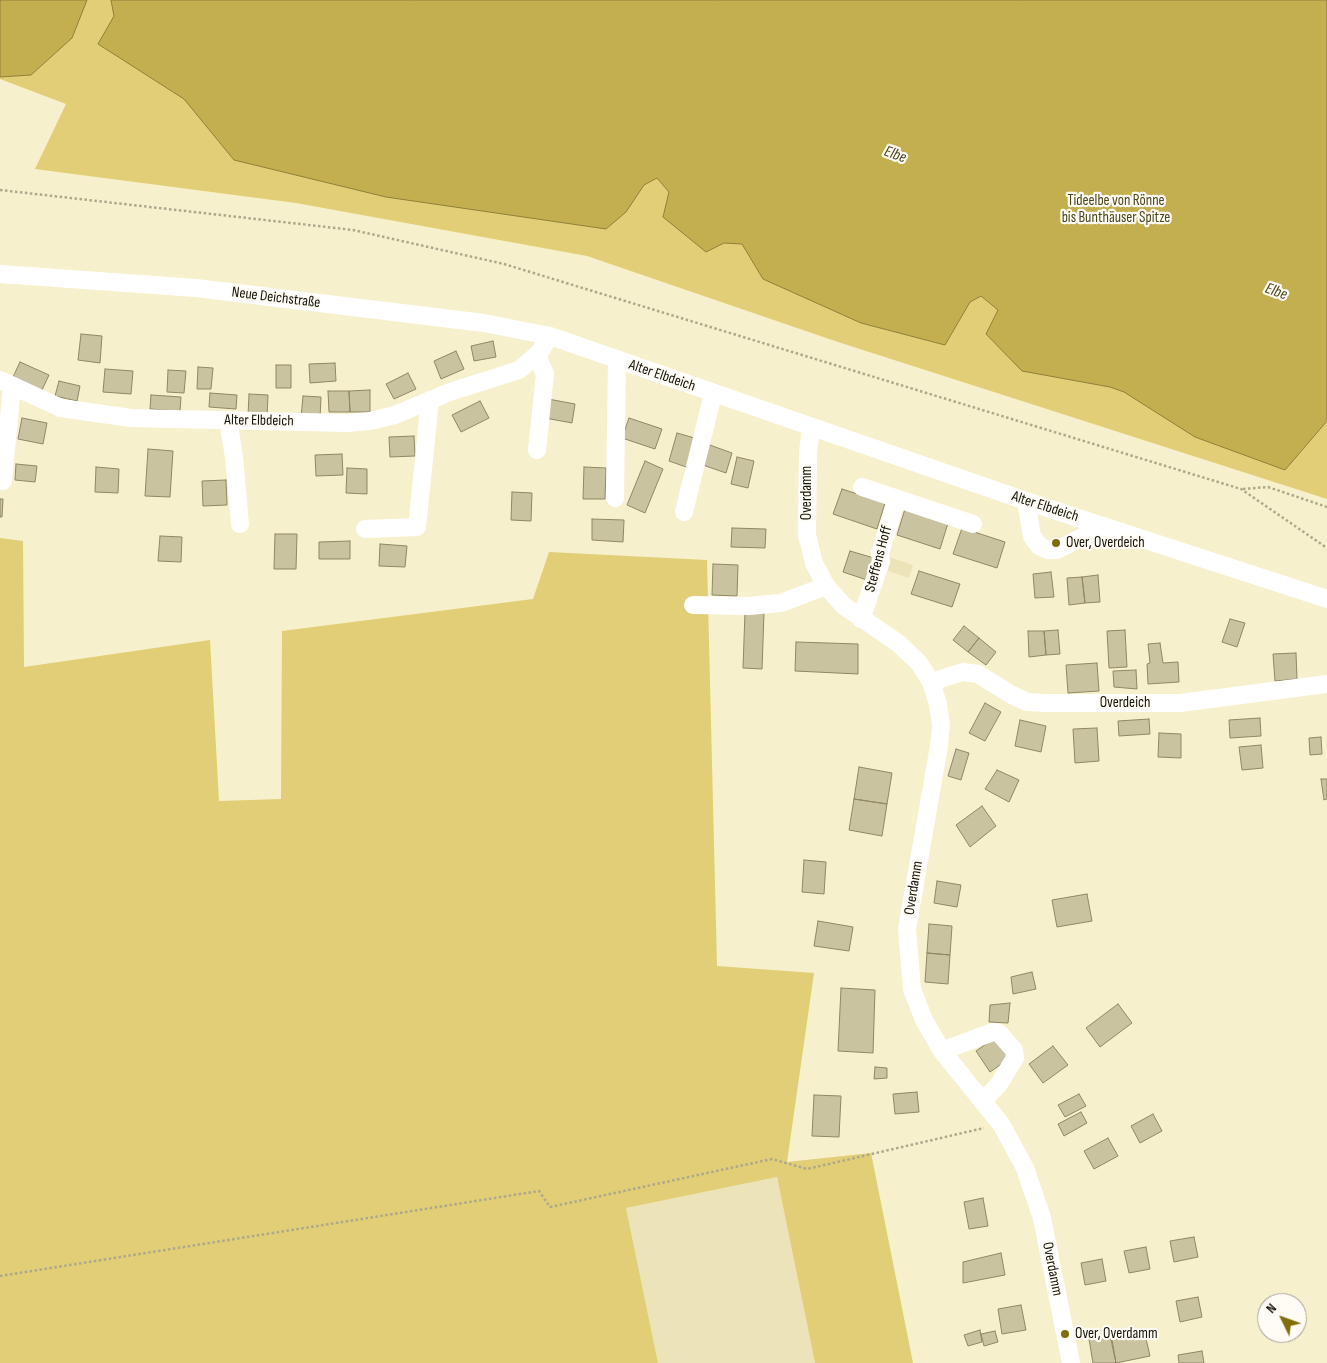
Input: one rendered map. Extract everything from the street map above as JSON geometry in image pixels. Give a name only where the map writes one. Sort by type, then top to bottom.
[{"type":"street","name":"Neue Deichstraße","points":[[0,274],[196,288],[484,323],[550,336]]},
{"type":"street","name":"Alter Elbdeich","points":[[6,383],[61,408],[131,418],[347,423],[370,421],[395,415],[430,400],[519,370],[537,355],[550,336],[1026,502],[1327,599]]},
{"type":"street","points":[[537,355],[544,374],[537,450]]},
{"type":"street","points":[[616,498],[617,360]]},
{"type":"street","points":[[3,481],[6,383]]},
{"type":"street","points":[[684,512],[713,394]]},
{"type":"street","points":[[365,529],[417,528],[430,400]]},
{"type":"street","points":[[228,420],[234,457],[240,524]]},
{"type":"street","name":"Overdamm","points":[[811,428],[808,452],[807,535],[814,563],[826,586],[844,606],[909,653],[919,663],[931,682],[938,704],[940,736],[907,929],[912,989],[924,1020],[942,1050],[1001,1124],[1035,1191],[1071,1363]]},
{"type":"street","points":[[862,488],[973,524]]},
{"type":"street","name":"Steffens Hoff","points":[[861,619],[881,561],[880,553],[896,499]]},
{"type":"street","points":[[1026,502],[1032,536],[1039,546],[1048,550],[1057,550],[1104,526]]},
{"type":"street","points":[[693,606],[749,606],[781,603],[826,586]]},
{"type":"street","name":"Overdeich","points":[[931,682],[963,672],[978,674],[1027,702],[1045,703],[1180,703],[1327,684]]},
{"type":"street","points":[[942,1050],[993,1032],[999,1033],[1014,1050],[1015,1058],[1003,1077],[983,1101]]},
{"type":"path","points":[[0,190],[352,230],[504,264],[1241,489],[1327,548]]},
{"type":"path","points":[[1241,489],[1268,487],[1327,507]]},
{"type":"path","points":[[0,1276],[539,1191],[550,1207],[772,1159],[807,1169],[1001,1124]]},
{"type":"shaded area","points":[[889,557],[913,565],[909,578],[885,570]]},
{"type":"shaded area","points":[[777,1177],[815,1363],[658,1363],[626,1208]]},
{"type":"green space","name":"Tideelbe von Rönne bis Bunthäuser Spitze","points":[[0,0],[1189,0],[1327,50],[1327,499],[835,341],[587,256],[296,203],[35,169],[66,104],[0,79]]},
{"type":"green space","points":[[0,538],[23,541],[24,667],[210,640],[219,801],[281,799],[282,631],[533,599],[549,552],[707,560],[717,966],[814,973],[787,1162],[871,1153],[913,1363],[815,1363],[777,1177],[626,1208],[658,1363],[0,1363]]},
{"type":"water","points":[[0,0],[87,0],[72,38],[31,75],[0,77]]},
{"type":"water","name":"Tideelbe von Rönne bis Bunthäuser Spitze","points":[[111,0],[1327,0],[1327,421],[1285,470],[1195,437],[1124,392],[1110,387],[1022,371],[986,334],[998,310],[981,296],[970,302],[945,345],[861,323],[763,279],[742,244],[724,243],[706,252],[663,217],[669,192],[657,178],[644,185],[626,212],[606,229],[386,197],[234,160],[184,99],[98,44],[114,16]]},
{"type":"building","points":[[81,334],[102,336],[100,363],[78,360]]},
{"type":"building","points":[[493,341],[496,357],[474,361],[471,346]]},
{"type":"building","points":[[456,351],[464,369],[441,379],[434,361]]},
{"type":"building","points":[[20,362],[49,375],[42,390],[13,377]]},
{"type":"building","points":[[335,363],[336,381],[310,383],[309,364]]},
{"type":"building","points":[[276,365],[291,365],[291,388],[276,388]]},
{"type":"building","points":[[198,367],[213,368],[211,389],[197,389]]},
{"type":"building","points":[[105,369],[133,371],[131,394],[103,392]]},
{"type":"building","points":[[168,370],[186,371],[184,393],[167,392]]},
{"type":"building","points":[[408,373],[416,389],[394,399],[386,384]]},
{"type":"building","points":[[59,381],[80,386],[77,401],[55,396]]},
{"type":"building","points":[[370,390],[370,412],[350,412],[349,391]]},
{"type":"building","points":[[328,391],[349,391],[350,412],[329,412]]},
{"type":"building","points":[[210,393],[237,395],[236,409],[209,407]]},
{"type":"building","points":[[249,394],[268,395],[267,417],[248,416]]},
{"type":"building","points":[[151,395],[181,397],[180,411],[150,409]]},
{"type":"building","points":[[303,396],[321,397],[320,419],[301,418]]},
{"type":"building","points":[[548,399],[575,404],[572,423],[545,418]]},
{"type":"building","points":[[480,401],[489,418],[461,432],[452,415]]},
{"type":"building","points":[[22,418],[47,423],[43,444],[18,439]]},
{"type":"building","points":[[629,418],[662,429],[655,449],[622,438]]},
{"type":"building","points":[[677,433],[698,439],[689,468],[669,461]]},
{"type":"building","points":[[414,436],[415,456],[390,457],[389,437]]},
{"type":"building","points":[[707,444],[732,453],[726,473],[700,464]]},
{"type":"building","points":[[148,449],[173,451],[170,497],[145,496]]},
{"type":"building","points":[[342,454],[343,475],[316,476],[315,455]]},
{"type":"building","points":[[737,457],[754,461],[748,488],[731,484]]},
{"type":"building","points":[[645,461],[663,469],[645,513],[627,505]]},
{"type":"building","points":[[16,464],[37,466],[35,482],[15,480]]},
{"type":"building","points":[[96,467],[119,469],[118,493],[95,492]]},
{"type":"building","points":[[584,467],[606,468],[605,499],[583,499]]},
{"type":"building","points":[[347,468],[367,469],[367,494],[346,493]]},
{"type":"building","points":[[226,480],[227,505],[203,506],[202,481]]},
{"type":"building","points":[[842,489],[885,503],[877,529],[833,514]]},
{"type":"building","points":[[512,492],[532,493],[531,521],[511,520]]},
{"type":"building","points":[[0,499],[3,499],[2,517],[0,517]]},
{"type":"building","points":[[905,509],[948,523],[940,549],[897,535]]},
{"type":"building","points":[[592,519],[624,520],[623,542],[592,540]]},
{"type":"building","points":[[732,528],[766,529],[765,548],[731,547]]},
{"type":"building","points":[[962,528],[1005,542],[997,568],[953,554]]},
{"type":"building","points":[[275,534],[297,534],[296,569],[274,569]]},
{"type":"building","points":[[160,536],[182,537],[181,562],[158,561]]},
{"type":"building","points":[[350,541],[350,559],[319,559],[319,542]]},
{"type":"building","points":[[380,544],[407,546],[405,567],[379,566]]},
{"type":"building","points":[[850,551],[874,558],[867,580],[843,572]]},
{"type":"building","points":[[713,564],[738,565],[737,596],[712,595]]},
{"type":"building","points":[[919,571],[960,584],[952,607],[911,594]]},
{"type":"building","points":[[1051,572],[1054,597],[1035,598],[1033,574]]},
{"type":"building","points":[[1098,575],[1100,602],[1085,603],[1082,577]]},
{"type":"building","points":[[1082,577],[1085,603],[1069,605],[1067,578]]},
{"type":"building","points":[[745,612],[764,613],[762,669],[743,668]]},
{"type":"building","points":[[1230,619],[1245,623],[1237,647],[1222,642]]},
{"type":"building","points":[[964,626],[979,638],[968,652],[953,640]]},
{"type":"building","points":[[1058,630],[1060,654],[1046,655],[1044,631]]},
{"type":"building","points":[[1125,630],[1127,667],[1109,668],[1107,631]]},
{"type":"building","points":[[1028,631],[1044,631],[1046,655],[1029,657]]},
{"type":"building","points":[[979,638],[996,652],[986,665],[968,652]]},
{"type":"building","points":[[796,642],[858,644],[858,674],[795,671]]},
{"type":"building","points":[[1160,643],[1163,663],[1178,662],[1179,682],[1148,684],[1147,664],[1150,663],[1148,644]]},
{"type":"building","points":[[1296,653],[1297,679],[1275,681],[1273,654]]},
{"type":"building","points":[[1097,663],[1099,691],[1068,693],[1066,665]]},
{"type":"building","points":[[1136,670],[1137,689],[1114,687],[1113,671]]},
{"type":"building","points":[[985,703],[1001,712],[985,741],[969,733]]},
{"type":"building","points":[[1260,718],[1261,736],[1230,738],[1229,720]]},
{"type":"building","points":[[1149,719],[1150,734],[1119,736],[1118,721]]},
{"type":"building","points":[[1020,720],[1046,726],[1041,752],[1015,746]]},
{"type":"building","points":[[1097,728],[1099,761],[1075,763],[1073,729]]},
{"type":"building","points":[[1159,733],[1181,734],[1181,758],[1158,757]]},
{"type":"building","points":[[1321,737],[1322,754],[1310,755],[1309,738]]},
{"type":"building","points":[[1261,745],[1263,768],[1242,770],[1239,747]]},
{"type":"building","points":[[956,749],[969,753],[961,780],[948,776]]},
{"type":"building","points":[[859,767],[892,773],[887,804],[854,799]]},
{"type":"building","points":[[997,770],[1019,780],[1009,802],[985,789]]},
{"type":"building","points":[[1321,779],[1327,779],[1327,799],[1324,800]]},
{"type":"building","points":[[854,799],[887,804],[882,836],[849,830]]},
{"type":"building","points":[[982,806],[996,826],[970,847],[956,825]]},
{"type":"building","points":[[804,860],[826,862],[824,894],[802,892]]},
{"type":"building","points":[[937,881],[961,885],[957,907],[934,903]]},
{"type":"building","points":[[1087,894],[1092,921],[1057,927],[1052,900]]},
{"type":"building","points":[[818,921],[853,927],[849,951],[814,946]]},
{"type":"building","points":[[929,924],[952,926],[950,955],[927,953]]},
{"type":"building","points":[[927,953],[950,955],[948,984],[925,982]]},
{"type":"building","points":[[1032,972],[1036,989],[1013,994],[1011,977]]},
{"type":"building","points":[[841,988],[875,990],[873,1053],[838,1051]]},
{"type":"building","points":[[1010,1003],[1008,1023],[989,1022],[990,1005]]},
{"type":"building","points":[[1118,1004],[1132,1023],[1100,1047],[1086,1028]]},
{"type":"building","points":[[996,1037],[1010,1058],[990,1072],[976,1051]]},
{"type":"building","points":[[1053,1046],[1068,1065],[1043,1083],[1029,1064]]},
{"type":"building","points":[[875,1067],[887,1068],[887,1078],[874,1079]]},
{"type":"building","points":[[917,1092],[919,1112],[895,1114],[893,1094]]},
{"type":"building","points":[[1079,1094],[1086,1106],[1065,1117],[1058,1105]]},
{"type":"building","points":[[814,1095],[841,1096],[839,1137],[812,1136]]},
{"type":"building","points":[[1081,1112],[1087,1123],[1064,1136],[1058,1124]]},
{"type":"building","points":[[1153,1114],[1162,1131],[1140,1143],[1131,1126]]},
{"type":"building","points":[[1108,1138],[1118,1156],[1094,1169],[1084,1151]]},
{"type":"building","points":[[983,1198],[988,1226],[969,1229],[964,1202]]},
{"type":"building","points":[[1194,1237],[1198,1257],[1174,1262],[1170,1241]]},
{"type":"building","points":[[1146,1247],[1150,1269],[1129,1273],[1124,1251]]},
{"type":"building","points":[[1001,1253],[1005,1275],[963,1283],[963,1262]]},
{"type":"building","points":[[1102,1259],[1106,1281],[1085,1285],[1081,1263]]},
{"type":"building","points":[[1198,1297],[1202,1317],[1180,1322],[1176,1301]]},
{"type":"building","points":[[1021,1305],[1026,1330],[1002,1334],[998,1309]]},
{"type":"building","points":[[980,1330],[982,1342],[968,1346],[964,1335]]},
{"type":"building","points":[[995,1331],[998,1342],[984,1346],[981,1334]]},
{"type":"building","points":[[1145,1334],[1150,1356],[1116,1363],[1112,1340]]},
{"type":"building","points":[[1110,1335],[1116,1363],[1093,1363],[1089,1339]]},
{"type":"building","points":[[1202,1351],[1204,1363],[1179,1363],[1178,1355]]},
{"type":"place","name":"Over, Overdeich","points":[[1056,543]]},
{"type":"place","name":"Over, Overdamm","points":[[1065,1334]]},
{"type":"water label","name":"Elbe","points":[[895,155]]},
{"type":"water label","name":"Elbe","points":[[1276,292]]}]
